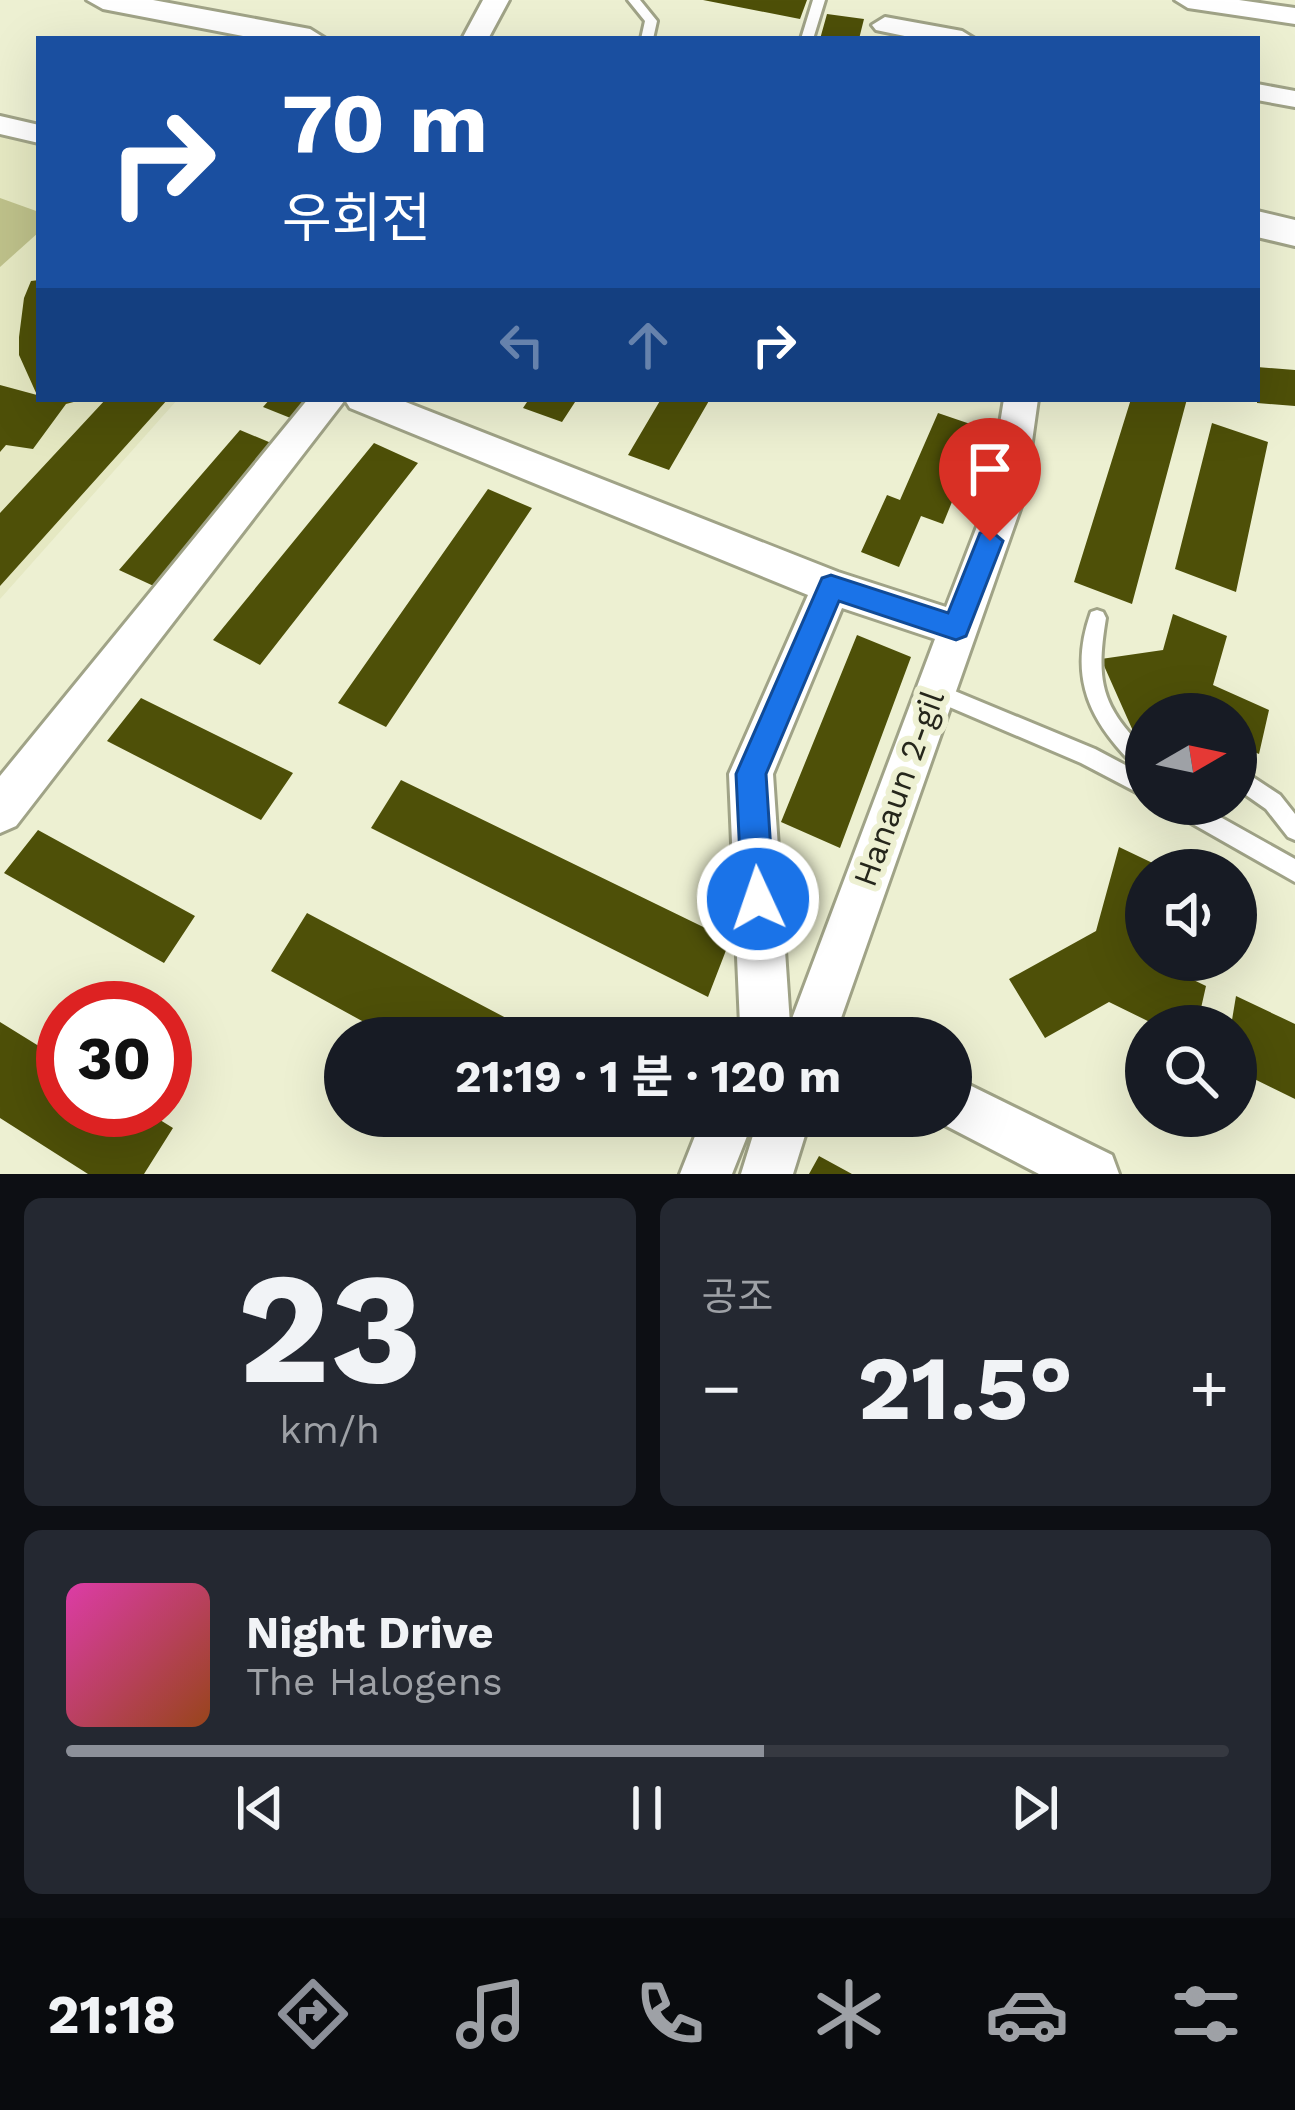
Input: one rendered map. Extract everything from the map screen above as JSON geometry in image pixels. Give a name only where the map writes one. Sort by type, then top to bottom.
[{"type":"street","points":[[103,0],[139,3],[296,36]]},
{"type":"street","points":[[477,36],[496,0]]},
{"type":"street","points":[[898,0],[883,32],[928,36]]},
{"type":"street","points":[[1189,0],[1295,16]]},
{"type":"street","points":[[1260,93],[1295,99]]},
{"type":"street","points":[[0,125],[36,133]]},
{"type":"street","points":[[1260,225],[1295,233]]},
{"type":"street","points":[[0,811],[326,402]]},
{"type":"street","points":[[369,402],[831,587],[956,628]]},
{"type":"street","name":"Hanaun 2-gil","points":[[822,1017],[956,628],[1006,498],[1021,402]]},
{"type":"street","points":[[765,1017],[751,774],[831,587]]},
{"type":"street","points":[[972,1112],[1093,1174]]},
{"type":"street","points":[[706,1174],[721,1137]]},
{"type":"street","points":[[767,1174],[778,1137]]},
{"type":"lane","points":[[634,0],[651,21],[648,36]]},
{"type":"lane","points":[[808,36],[819,0]]},
{"type":"lane","points":[[1097,618],[1087,672],[1114,734],[1125,744]]},
{"type":"lane","points":[[934,691],[1125,776]]},
{"type":"lane","points":[[1257,791],[1273,802],[1295,830]]},
{"type":"lane","points":[[1214,825],[1295,871]]},
{"type":"shaded area","points":[[0,133],[36,141],[36,402],[175,402],[0,599]]},
{"type":"shaded area","points":[[0,198],[36,211],[36,235],[0,267]]},
{"type":"building","points":[[703,0],[807,0],[800,19]]},
{"type":"building","points":[[827,14],[864,19],[860,36],[821,36]]},
{"type":"building","points":[[36,280],[36,393],[19,355],[24,298],[31,281]]},
{"type":"building","points":[[1260,367],[1295,370],[1295,406],[1257,403]]},
{"type":"building","points":[[0,385],[36,395],[36,402],[74,402],[66,404],[33,449],[6,445],[0,452]]},
{"type":"building","points":[[103,402],[165,402],[0,586],[0,513]]},
{"type":"building","points":[[267,402],[307,402],[293,419],[263,407]]},
{"type":"building","points":[[527,402],[575,402],[562,422],[523,408]]},
{"type":"building","points":[[659,402],[708,402],[669,470],[628,455]]},
{"type":"building","points":[[1130,402],[1186,402],[1132,604],[1074,582]]},
{"type":"building","points":[[938,413],[982,428],[943,524],[921,516],[899,567],[861,552],[887,495],[900,500]]},
{"type":"building","points":[[1212,423],[1268,442],[1236,592],[1175,569]]},
{"type":"building","points":[[240,430],[276,445],[158,588],[119,570]]},
{"type":"building","points":[[374,443],[418,463],[260,665],[213,640]]},
{"type":"building","points":[[488,489],[532,508],[386,727],[338,703]]},
{"type":"building","points":[[1173,614],[1227,636],[1213,685],[1231,693],[1125,693],[1125,713],[1101,659],[1163,650]]},
{"type":"building","points":[[857,635],[911,657],[840,848],[781,822]]},
{"type":"building","points":[[141,698],[293,773],[261,820],[107,741]]},
{"type":"building","points":[[1257,705],[1269,710],[1257,753]]},
{"type":"building","points":[[401,780],[730,940],[708,997],[371,828]]},
{"type":"building","points":[[38,830],[195,916],[164,963],[4,873]]},
{"type":"building","points":[[1119,847],[1125,850],[1125,981],[1196,981],[1206,986],[1202,1005],[1125,1005],[1125,1010],[1109,1002],[1045,1038],[1009,979],[1096,931]]},
{"type":"building","points":[[307,913],[504,1017],[355,1017],[271,971]]},
{"type":"building","points":[[1236,996],[1255,1005],[1234,1005]]},
{"type":"building","points":[[1257,1006],[1295,1024],[1295,1099],[1257,1080]]},
{"type":"building","points":[[0,1022],[36,1044],[36,1137],[167,1137],[144,1174],[88,1174],[0,1118]]},
{"type":"building","points":[[819,1156],[852,1174],[809,1174]]},
{"type":"route","points":[[758,899],[751,774],[831,587],[956,628],[990,541]]}]
